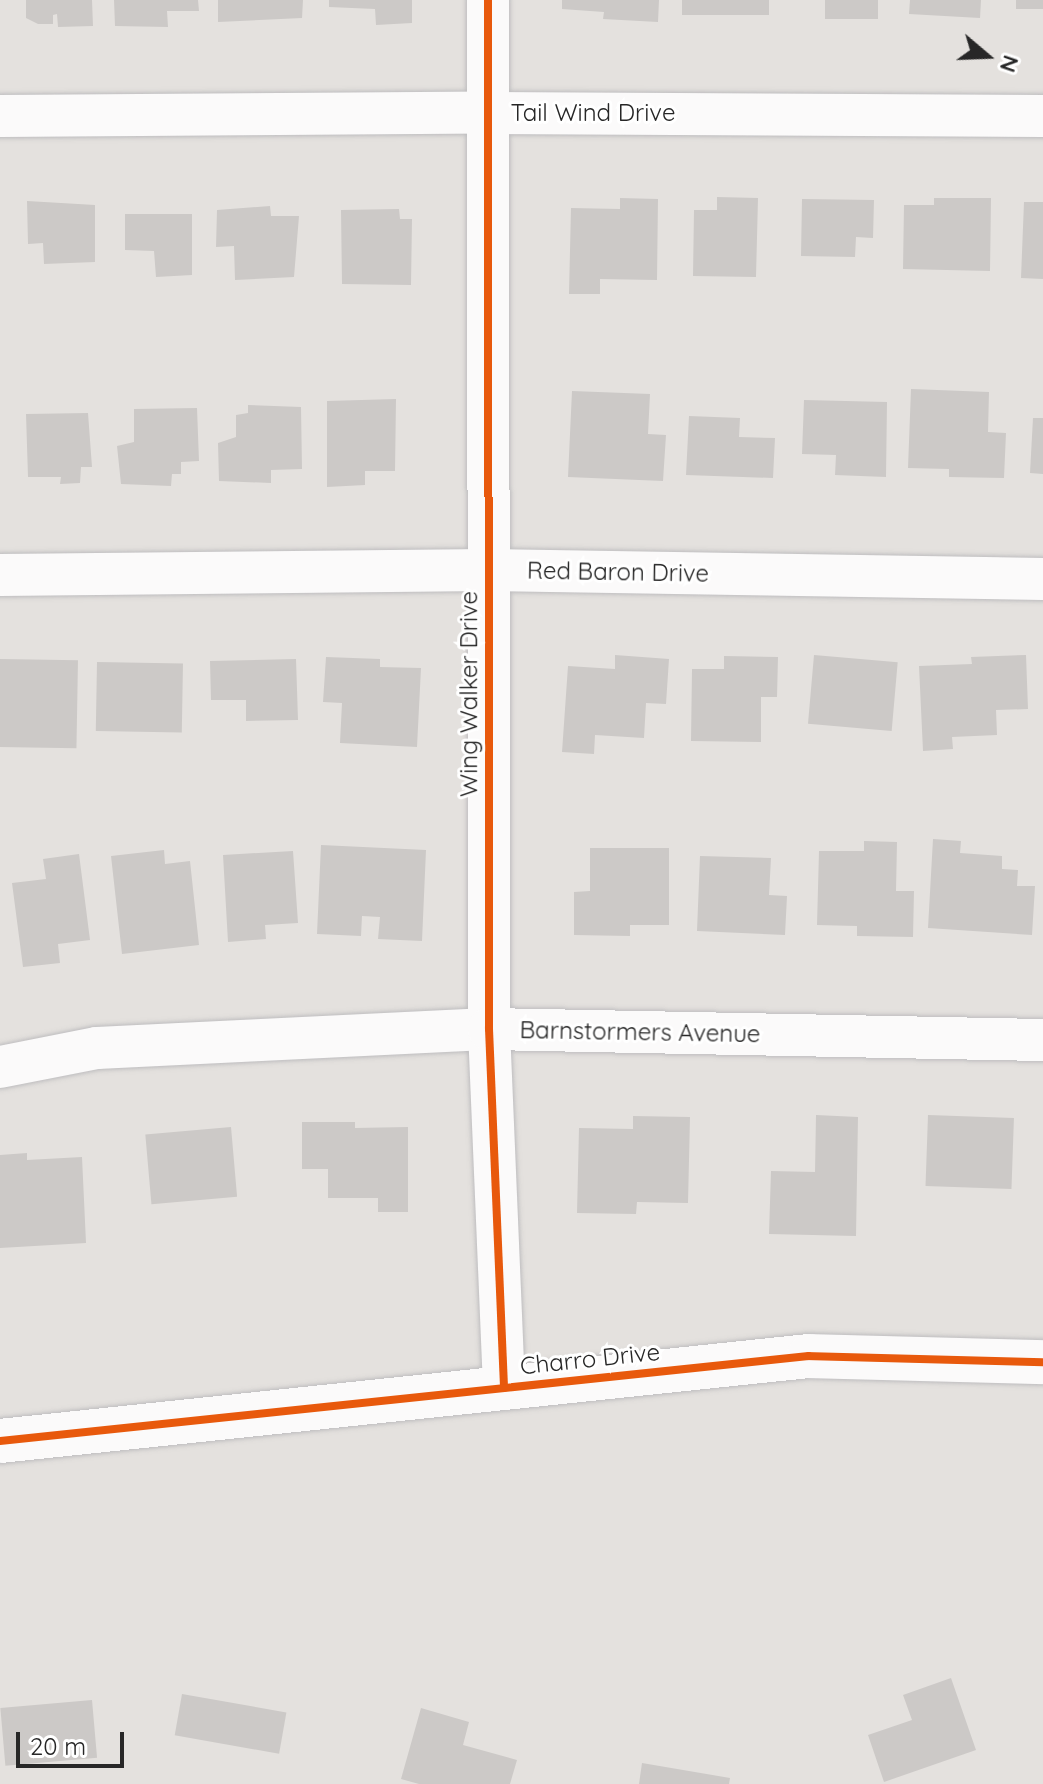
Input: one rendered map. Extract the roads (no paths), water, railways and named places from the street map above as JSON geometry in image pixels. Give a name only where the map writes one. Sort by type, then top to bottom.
[{"type":"street","name":"Wing Walker Drive","points":[[488,0],[489,1029],[504,1388]]},
{"type":"street","name":"Tail Wind Drive","points":[[0,116],[488,113],[1043,116]]},
{"type":"street","name":"Red Baron Drive","points":[[0,575],[488,570],[1043,579]]},
{"type":"street","name":"Barnstormers Avenue","points":[[0,1067],[97,1048],[489,1029],[1043,1040]]},
{"type":"street","name":"Charro Drive","points":[[0,1441],[809,1356],[1043,1362]]}]
